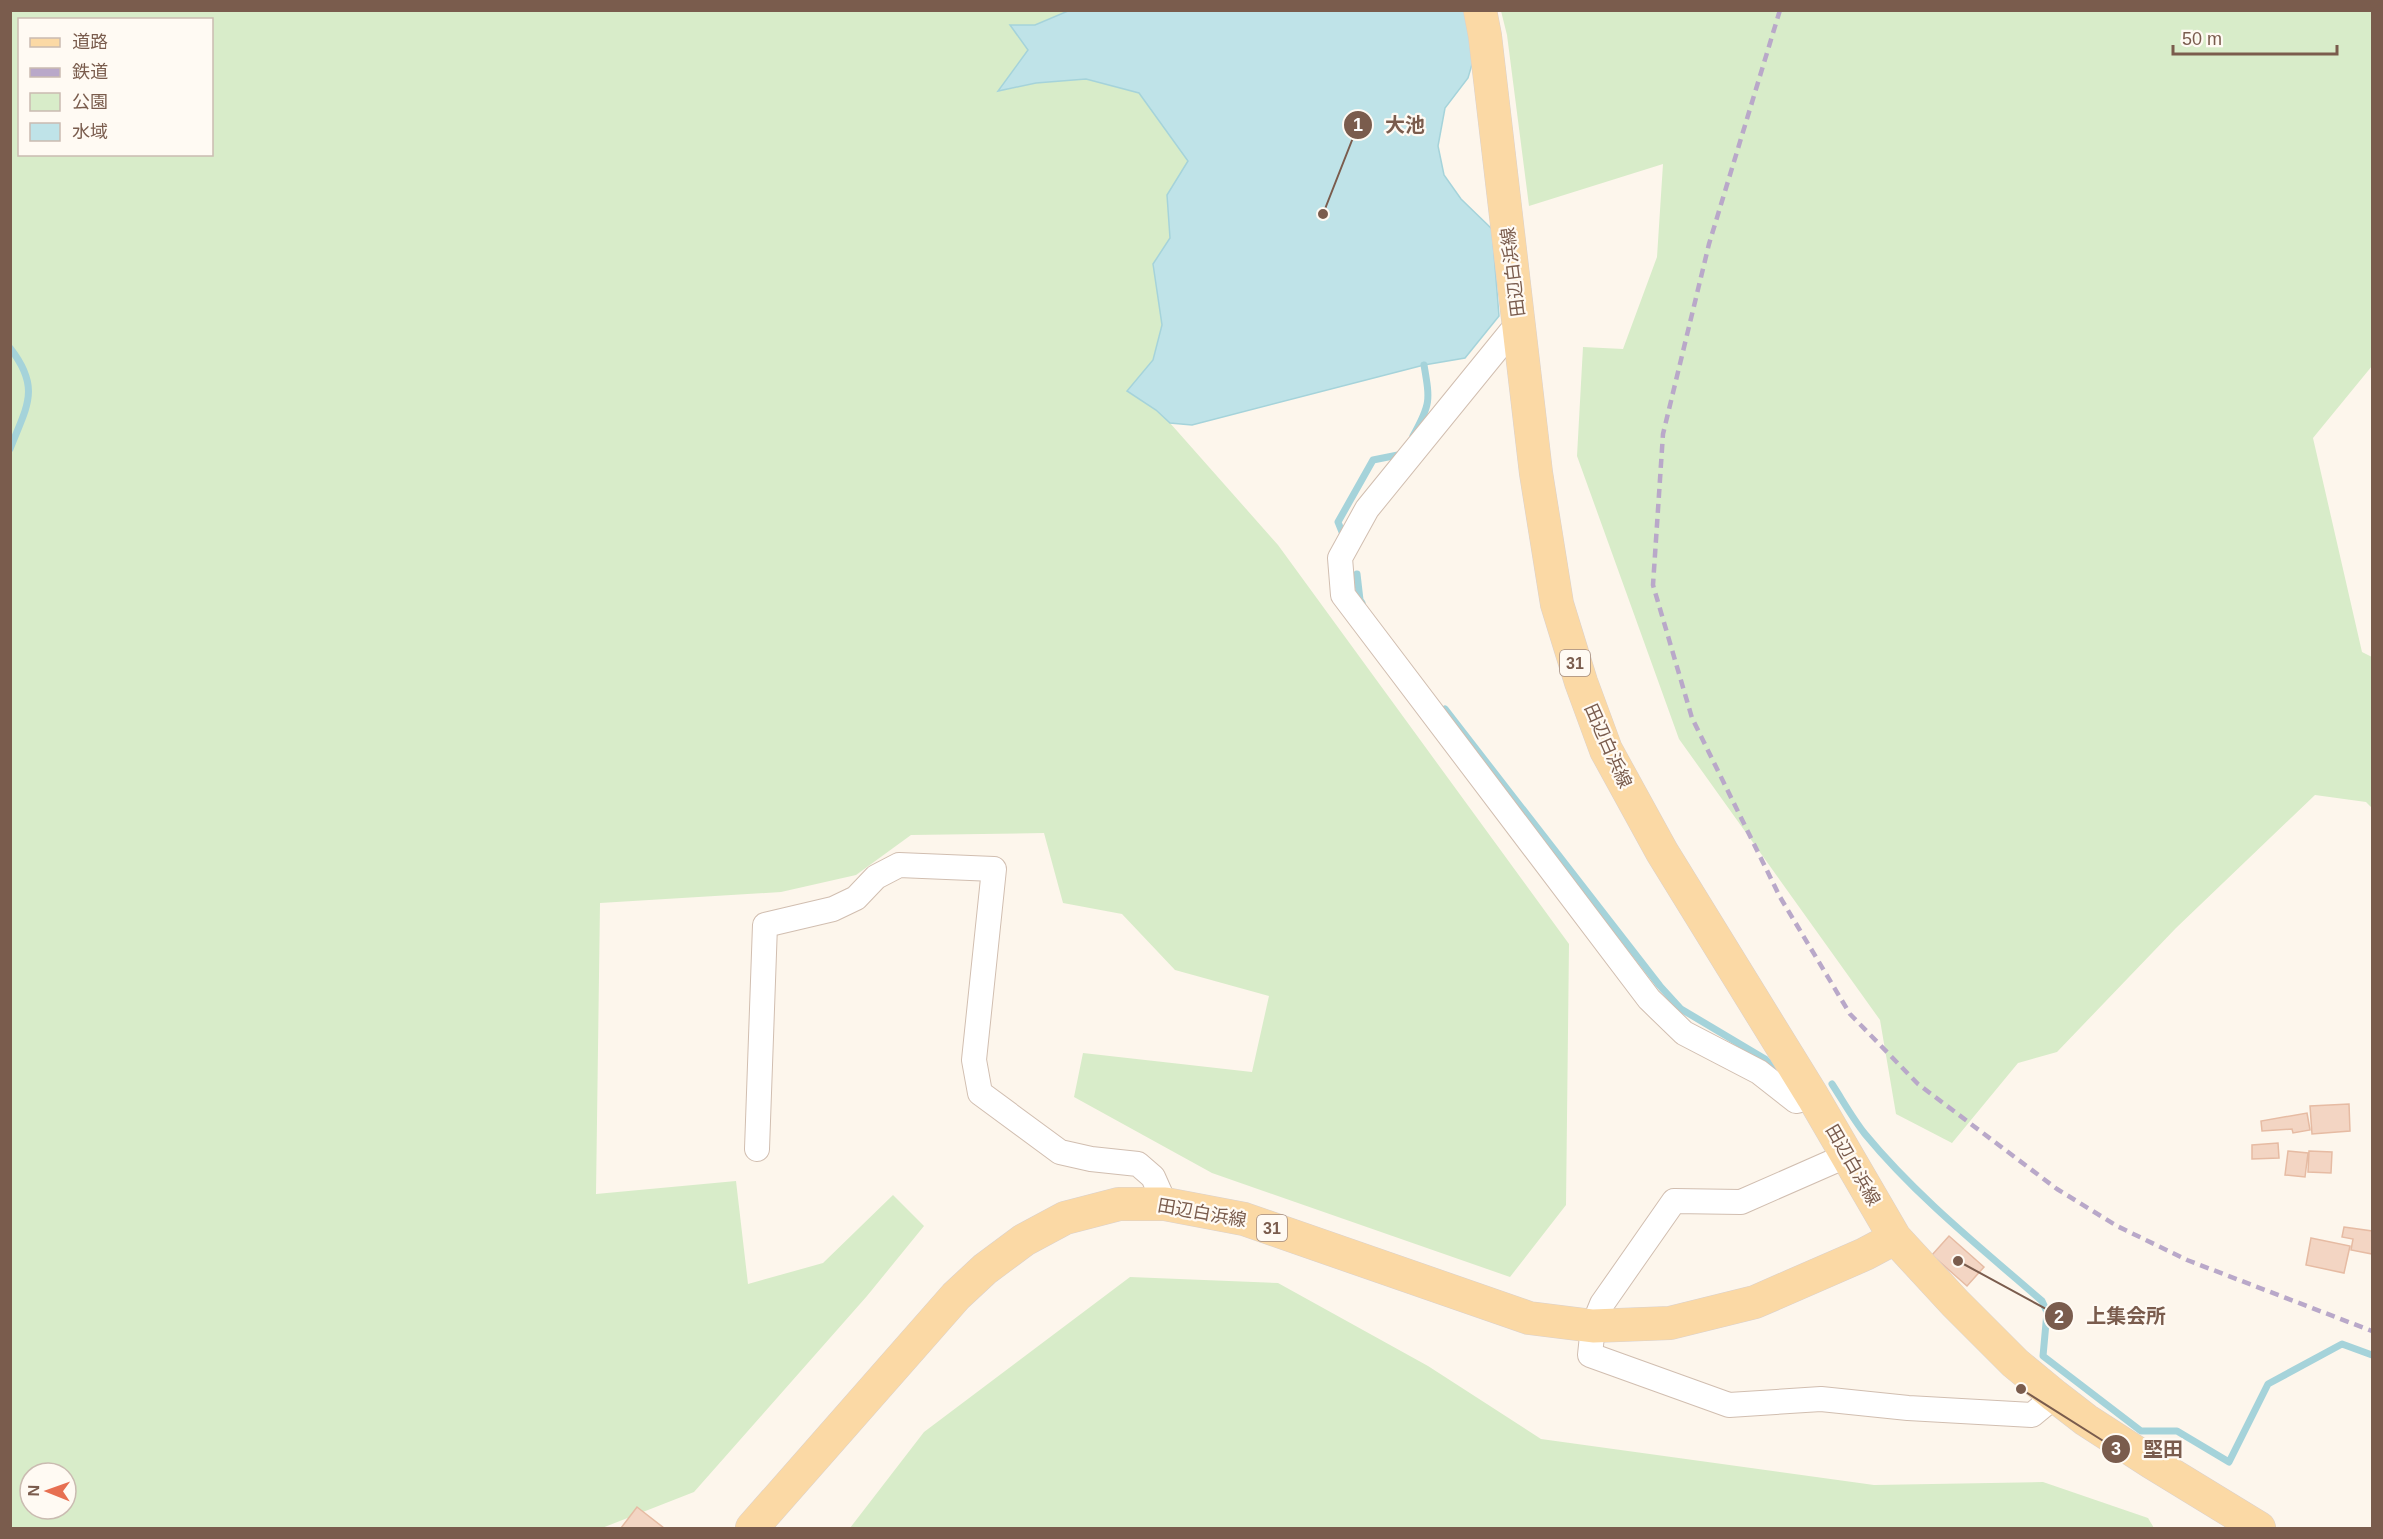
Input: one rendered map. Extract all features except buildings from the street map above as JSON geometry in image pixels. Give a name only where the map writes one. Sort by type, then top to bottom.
[{"type":"main road","name":"田辺白浜線","points":[[1480,10],[1536,473],[1557,604],[1602,740],[1662,852],[1813,1097],[1895,1238],[1955,1304],[2015,1363],[2055,1396],[2151,1462],[2259,1528]]},
{"type":"main road","name":"田辺白浜線","points":[[752,1528],[956,1296],[985,1269],[1024,1240],[1065,1218],[1119,1204],[1165,1204],[1244,1219],[1528,1318],[1593,1326],[1670,1323],[1755,1302],[1866,1254],[1895,1238]]},
{"type":"street","points":[[1520,326],[1510,333],[1367,509],[1340,558],[1343,595],[1649,999],[1684,1033],[1759,1072],[1796,1101],[1813,1097]]},
{"type":"street","points":[[757,1149],[765,925],[833,909],[856,898],[876,877],[899,865],[994,869],[974,1060],[980,1093],[1060,1152],[1091,1159],[1138,1164],[1153,1177],[1165,1204]]},
{"type":"street","points":[[1848,1155],[1740,1202],[1674,1201],[1602,1304],[1593,1326],[1590,1355],[1729,1405],[1821,1399],[1908,1408],[2032,1415],[2055,1396]]},
{"type":"green space","points":[[10,11],[1068,11],[1035,25],[1011,26],[1029,50],[999,91],[1036,83],[1086,79],[1139,93],[1189,161],[1167,195],[1170,238],[1153,264],[1162,324],[1153,360],[1127,391],[1156,410],[1170,423],[1278,545],[1569,944],[1566,1205],[1510,1277],[1212,1173],[1074,1097],[1083,1053],[1252,1072],[1269,996],[1175,970],[1122,914],[1063,903],[1044,833],[911,835],[856,875],[781,892],[600,903],[596,1194],[736,1181],[748,1284],[823,1263],[893,1195],[924,1226],[867,1296],[694,1492],[602,1528],[11,1528]]},
{"type":"green space","points":[[1501,11],[2372,11],[2372,366],[2313,438],[2362,652],[2372,657],[2372,808],[2366,802],[2315,795],[2176,928],[2057,1052],[2018,1063],[1952,1143],[1896,1114],[1880,1020],[1679,739],[1577,456],[1583,347],[1623,349],[1657,257],[1663,164],[1529,206],[1507,35]]},
{"type":"green space","points":[[1130,1277],[1278,1283],[1428,1366],[1541,1439],[1874,1485],[2043,1482],[2148,1518],[2154,1528],[850,1528],[924,1432]]},
{"type":"water","points":[[1068,11],[1466,11],[1475,54],[1468,78],[1445,108],[1438,146],[1444,175],[1461,199],[1492,229],[1499,316],[1465,358],[1424,365],[1192,425],[1170,423],[1156,410],[1127,391],[1153,360],[1162,325],[1153,264],[1170,238],[1167,195],[1188,161],[1139,93],[1086,79],[1036,83],[998,91],[1028,50],[1010,25],[1035,25]]},
{"type":"waterway","points":[[10,348],[20,362],[28,387],[25,409],[10,449]]},
{"type":"waterway","points":[[1413,436],[1428,402],[1424,365]]},
{"type":"waterway","points":[[1342,532],[1338,522],[1373,460],[1403,454]]},
{"type":"waterway","points":[[1357,574],[1362,603]]},
{"type":"waterway","points":[[1445,709],[1660,986],[1681,1009],[1765,1059],[1778,1073]]},
{"type":"waterway","points":[[1832,1084],[1865,1134],[1906,1179],[1950,1221],[2042,1301],[2047,1312],[2043,1356],[2141,1431],[2177,1431],[2229,1462],[2268,1384],[2342,1344],[2372,1355]]},
{"type":"railway","points":[[1780,10],[1709,244],[1663,434],[1653,585],[1692,718],[1780,897],[1850,1014],[1918,1084],[2057,1189],[2117,1226],[2187,1260],[2372,1331]]},
{"type":"place","name":"大池","points":[[1323,214]]},
{"type":"place","name":"上集会所","points":[[1958,1261]]},
{"type":"place","name":"堅田","points":[[2021,1389]]}]
